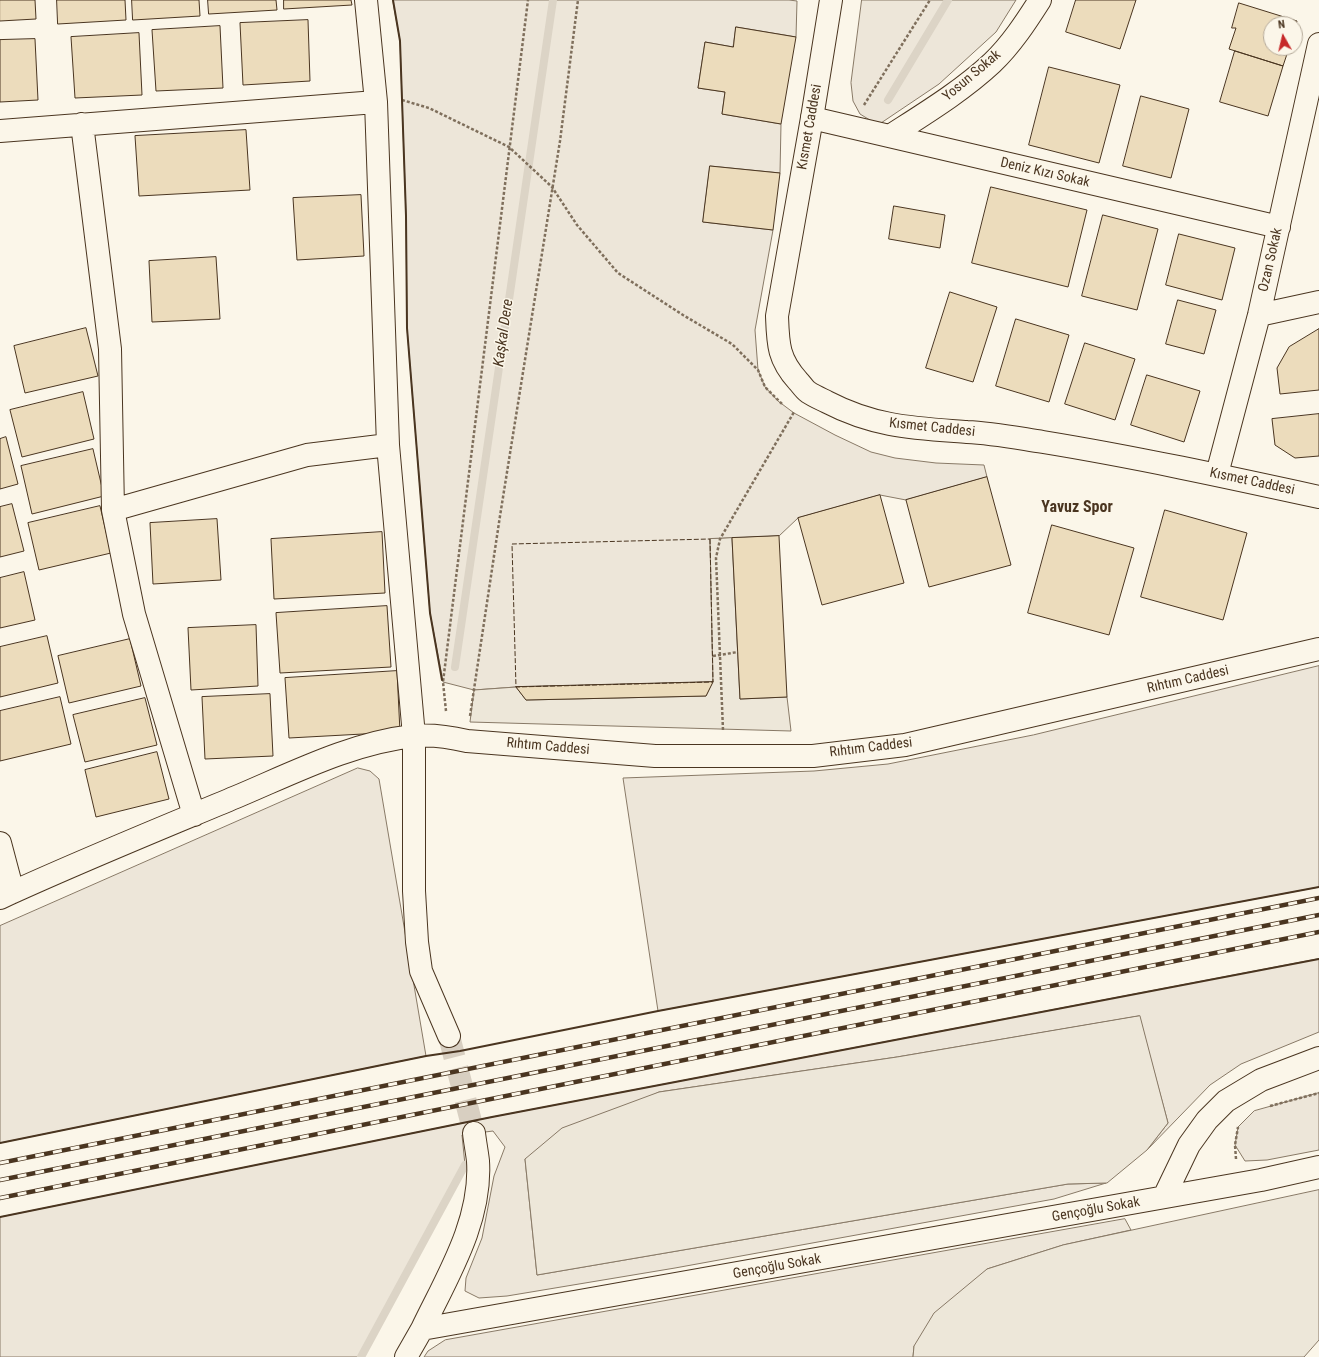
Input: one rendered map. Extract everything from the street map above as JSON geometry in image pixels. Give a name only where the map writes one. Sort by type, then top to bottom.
[{"type":"street","points":[[366,0],[376,102],[388,445],[414,736],[414,891],[417,942],[421,971],[449,1036]]},
{"type":"street","name":"Kısmet Caddesi","points":[[831,0],[777,316],[781,355],[790,372],[808,392],[839,408],[864,418],[890,425],[918,429],[968,432],[1088,450],[1216,474],[1319,497]]},
{"type":"street","name":"Yosun Sokak","points":[[890,136],[944,100],[992,63],[1023,27],[1040,0]]},
{"type":"street","name":"Ozan Sokak","points":[[1216,474],[1259,315],[1319,48]]},
{"type":"street","points":[[0,131],[376,102]]},
{"type":"street","name":"Deniz Kızı Sokak","points":[[812,118],[1279,227]]},
{"type":"street","points":[[82,124],[110,348],[114,510],[134,614],[194,815]]},
{"type":"street","points":[[1259,315],[1319,302]]},
{"type":"street","points":[[114,510],[307,455],[388,445]]},
{"type":"street","name":"Rıhtım Caddesi","points":[[7,895],[346,752],[376,743],[414,736],[655,756],[813,756],[905,745],[1319,649]]},
{"type":"street","points":[[0,842],[7,895]]},
{"type":"street","points":[[1164,1197],[1189,1145],[1207,1120],[1226,1101],[1261,1080],[1319,1058]]},
{"type":"street","points":[[406,1357],[422,1329],[463,1241],[473,1210],[477,1183],[478,1161],[474,1134]]},
{"type":"street","name":"Gençoğlu Sokak","points":[[422,1329],[1261,1180],[1319,1167]]},
{"type":"path","points":[[458,739],[443,682],[528,0]]},
{"type":"path","points":[[458,739],[500,516],[552,187],[578,0]]},
{"type":"path","points":[[850,127],[930,0]]},
{"type":"path","points":[[376,102],[402,100],[429,108],[509,147],[552,187],[577,224],[618,273],[683,316],[732,344],[758,370],[765,387],[783,405]]},
{"type":"path","points":[[724,756],[716,558],[717,548],[720,538],[808,392]]},
{"type":"path","points":[[789,409],[794,413]]},
{"type":"path","points":[[713,656],[738,652]]},
{"type":"shaded area","points":[[393,0],[797,1],[796,37],[736,27],[733,47],[705,42],[698,88],[725,92],[722,114],[781,124],[780,173],[710,166],[703,222],[773,230],[755,330],[758,370],[765,387],[778,401],[794,413],[871,452],[895,458],[936,463],[984,465],[987,477],[906,500],[880,495],[798,518],[779,536],[710,539],[713,682],[516,687],[474,690],[443,682],[430,613],[407,328],[406,216],[400,41]]},
{"type":"shaded area","points":[[862,0],[1016,0],[996,32],[939,84],[878,125],[860,114],[853,101],[851,83]]},
{"type":"shaded area","points":[[732,538],[740,699],[787,697],[791,731],[470,722],[474,690],[516,687],[526,700],[706,696],[713,681],[710,539]]},
{"type":"shaded area","points":[[1319,666],[1319,887],[658,1011],[623,778],[814,771],[888,764],[1033,735]]},
{"type":"shaded area","points":[[358,768],[370,771],[379,779],[426,1056],[0,1143],[0,926]]},
{"type":"shaded area","points":[[1319,959],[1319,1032],[1241,1064],[1210,1085],[1147,1150],[1168,1123],[1139,1016],[897,1057],[659,1092],[525,1159],[537,1275],[1068,1184],[1106,1183],[1054,1199],[675,1268],[507,1296],[479,1298],[465,1291],[466,1278],[482,1238],[494,1176],[505,1147],[493,1131],[462,1135],[465,1165],[361,1357],[0,1357],[0,1217],[492,1117]]},
{"type":"shaded area","points":[[1140,1016],[1168,1123],[1147,1150],[1107,1183],[1068,1184],[537,1275],[525,1159],[562,1128],[659,1092],[897,1057]]},
{"type":"shaded area","points":[[1319,1093],[1319,1150],[1267,1160],[1245,1161],[1235,1145],[1238,1127],[1254,1111]]},
{"type":"shaded area","points":[[1319,1190],[1319,1340],[1304,1357],[913,1357],[914,1346],[934,1313],[987,1269],[1063,1245]]},
{"type":"shaded area","points":[[1125,1219],[1131,1230],[1063,1245],[987,1269],[914,1346],[913,1357],[424,1357],[428,1351],[445,1340]]},
{"type":"building","points":[[0,0],[35,0],[36,19],[0,21]]},
{"type":"building","points":[[57,0],[125,0],[126,20],[58,24]]},
{"type":"building","points":[[132,0],[199,0],[200,16],[133,20]]},
{"type":"building","points":[[208,0],[276,0],[277,10],[209,14]]},
{"type":"building","points":[[284,0],[351,0],[352,5],[284,9]]},
{"type":"building","points":[[1076,0],[1136,0],[1120,49],[1066,32]]},
{"type":"building","points":[[1239,3],[1281,16],[1263,16],[1263,56],[1286,56],[1283,66],[1229,49],[1236,28],[1232,28]]},
{"type":"building","points":[[308,20],[310,81],[243,85],[240,23]]},
{"type":"building","points":[[220,26],[223,88],[156,91],[152,30]]},
{"type":"building","points":[[736,27],[796,37],[781,124],[722,114],[725,92],[698,88],[705,42],[733,47]]},
{"type":"building","points":[[139,33],[142,95],[75,98],[71,37]]},
{"type":"building","points":[[35,39],[38,100],[0,102],[0,40]]},
{"type":"building","points":[[1235,51],[1283,66],[1268,116],[1220,102]]},
{"type":"building","points":[[1049,67],[1120,85],[1099,163],[1029,145]]},
{"type":"building","points":[[1141,96],[1189,109],[1171,178],[1123,166]]},
{"type":"building","points":[[246,130],[250,190],[139,196],[135,136]]},
{"type":"building","points":[[710,166],[780,173],[773,230],[703,222]]},
{"type":"building","points":[[991,187],[1087,210],[1068,287],[972,263]]},
{"type":"building","points":[[361,195],[364,256],[297,260],[293,198]]},
{"type":"building","points":[[894,206],[945,215],[940,248],[889,239]]},
{"type":"building","points":[[1103,215],[1158,229],[1137,310],[1082,296]]},
{"type":"building","points":[[1179,234],[1235,248],[1222,300],[1166,285]]},
{"type":"building","points":[[216,257],[220,319],[152,322],[149,261]]},
{"type":"building","points":[[950,292],[997,307],[973,382],[926,368]]},
{"type":"building","points":[[1178,300],[1216,310],[1204,354],[1166,344]]},
{"type":"building","points":[[1016,319],[1069,335],[1049,402],[996,386]]},
{"type":"building","points":[[86,328],[98,376],[25,393],[14,346]]},
{"type":"building","points":[[1319,329],[1319,390],[1280,394],[1277,368],[1289,347]]},
{"type":"building","points":[[1085,343],[1135,359],[1115,420],[1065,404]]},
{"type":"building","points":[[1147,375],[1200,391],[1184,442],[1131,425]]},
{"type":"building","points":[[83,392],[94,439],[22,457],[10,410]]},
{"type":"building","points":[[1319,414],[1319,456],[1295,458],[1275,445],[1272,419]]},
{"type":"building","points":[[6,437],[18,484],[0,489],[0,439]]},
{"type":"building","points":[[93,449],[104,496],[32,514],[21,466]]},
{"type":"building","points":[[987,477],[1011,565],[929,587],[906,500]]},
{"type":"building","points":[[880,495],[904,583],[822,605],[798,518]]},
{"type":"building","points":[[12,504],[24,551],[0,557],[0,507]]},
{"type":"building","points":[[100,506],[111,553],[39,570],[28,523]]},
{"type":"building","points":[[1165,510],[1247,533],[1223,620],[1141,597]]},
{"type":"building","points":[[217,519],[221,580],[153,584],[150,523]]},
{"type":"building","points":[[1052,525],[1134,548],[1109,635],[1028,613]]},
{"type":"building","points":[[382,532],[385,593],[274,599],[271,539]]},
{"type":"building","points":[[779,536],[787,697],[740,699],[732,538]]},
{"type":"building","points":[[24,572],[35,620],[0,628],[0,578]]},
{"type":"building","points":[[387,606],[391,667],[280,673],[276,613]]},
{"type":"building","points":[[256,625],[258,686],[191,690],[188,628]]},
{"type":"building","points":[[47,636],[58,683],[0,697],[0,647]]},
{"type":"building","points":[[130,639],[141,686],[69,703],[58,656]]},
{"type":"building","points":[[397,671],[400,732],[289,738],[285,678]]},
{"type":"building","points":[[713,682],[706,696],[526,700],[516,687]]},
{"type":"building","points":[[270,694],[273,756],[205,759],[202,697]]},
{"type":"building","points":[[60,697],[71,744],[0,761],[0,711]]},
{"type":"building","points":[[145,698],[157,745],[85,762],[73,715]]},
{"type":"building","points":[[157,752],[169,799],[96,817],[85,770]]},
{"type":"waterway","name":"Kaşkal Dere","points":[[455,667],[553,0]]},
{"type":"waterway","points":[[888,100],[948,0]]},
{"type":"waterway","points":[[361,1357],[465,1165]]},
{"type":"tunnel","points":[[449,1036],[474,1133]]},
{"type":"railway","points":[[0,1163],[1319,898]]},
{"type":"railway","points":[[0,1180],[1319,915]]},
{"type":"railway","points":[[0,1198],[1319,932]]},
{"type":"fence","points":[[710,539],[713,682],[516,687],[512,544],[710,539]]},
{"type":"wall","points":[[393,0],[400,41],[406,216],[407,328],[430,613],[442,680]]},
{"type":"wall","points":[[0,1143],[426,1056],[460,1051],[658,1011],[1319,887]]},
{"type":"wall","points":[[0,1217],[492,1117],[1319,959]]},
{"type":"district","name":"Yavuz Spor","points":[[1077,508]]}]
